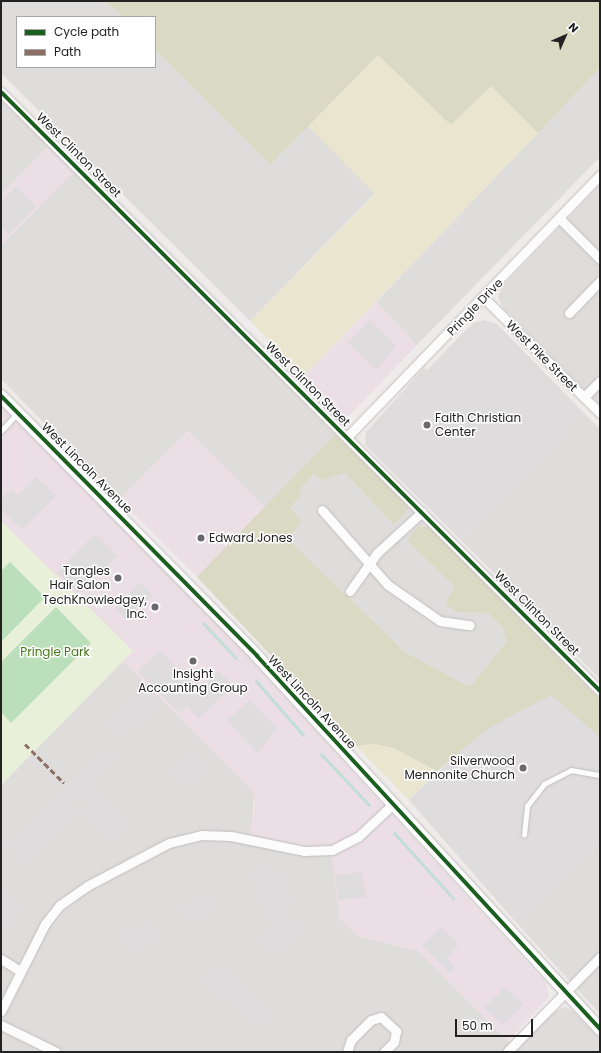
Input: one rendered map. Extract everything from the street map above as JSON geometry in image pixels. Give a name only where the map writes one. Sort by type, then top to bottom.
[{"type":"street","name":"West Clinton Street","points":[[1,92],[600,691]]},
{"type":"street","name":"Pringle Drive","points":[[347,437],[484,298],[600,175]]},
{"type":"street","points":[[559,218],[600,259]]},
{"type":"street","points":[[569,313],[600,281]]},
{"type":"street","name":"West Pike Street","points":[[484,298],[600,413]]},
{"type":"street","points":[[584,397],[600,381]]},
{"type":"street","name":"West Lincoln Avenue","points":[[1,396],[257,656],[564,993],[600,1029]]},
{"type":"street","points":[[322,510],[388,585],[410,597],[433,618],[470,625]]},
{"type":"street","points":[[350,591],[369,565],[422,512]]},
{"type":"street","points":[[1,1011],[45,924],[60,905],[87,886],[169,843],[217,834],[323,852],[355,839],[393,804]]},
{"type":"street","points":[[507,1052],[600,958]]},
{"type":"street","points":[[1,959],[20,971]]},
{"type":"street","points":[[347,1052],[351,1040],[371,1020],[381,1017],[396,1031],[394,1042],[384,1052]]},
{"type":"street","points":[[1,1025],[56,1052]]},
{"type":"lane","points":[[1,431],[18,413]]},
{"type":"lane","points":[[524,835],[527,806],[544,784],[571,770],[599,775]]},
{"type":"shaded area","points":[[1,1],[106,1],[121,16],[16,16],[16,68],[156,68],[156,51],[270,165],[308,126],[375,193],[250,321],[1,73]]},
{"type":"shaded area","points":[[378,55],[451,125],[491,86],[538,133],[304,376],[250,321],[375,194],[308,126]]},
{"type":"shaded area","points":[[600,68],[600,157],[417,345],[376,302]]},
{"type":"shaded area","points":[[1,100],[48,146],[1,195]]},
{"type":"shaded area","points":[[48,146],[74,172],[1,245],[1,195]]},
{"type":"shaded area","points":[[74,172],[335,434],[265,507],[188,431],[119,499],[1,379],[1,245]]},
{"type":"shaded area","points":[[600,185],[600,405],[503,308],[498,297],[503,286]]},
{"type":"shaded area","points":[[16,186],[36,206],[9,234],[1,226],[1,202]]},
{"type":"shaded area","points":[[376,302],[417,345],[347,418],[304,376]]},
{"type":"shaded area","points":[[369,320],[396,346],[376,370],[348,343]]},
{"type":"shaded area","points":[[484,320],[497,324],[585,414],[461,540],[365,445],[366,432],[424,368],[427,370],[473,323]]},
{"type":"shaded area","points":[[1,406],[230,637],[546,983],[549,997],[508,1041],[418,951],[357,936],[339,918],[331,850],[323,852],[248,839],[255,807],[254,794],[246,784],[123,661],[132,651],[1,521]]},
{"type":"shaded area","points":[[585,414],[600,429],[600,679],[461,540]]},
{"type":"shaded area","points":[[188,431],[265,507],[197,577],[119,499]]},
{"type":"shaded area","points":[[345,473],[394,525],[410,508],[428,526],[423,525],[407,541],[455,587],[457,612],[488,613],[502,627],[507,641],[470,687],[405,652],[288,539],[302,521],[290,508],[301,495],[298,490],[314,474],[322,480]]},
{"type":"shaded area","points":[[36,477],[56,496],[22,530],[1,509],[1,497],[12,490],[17,496]]},
{"type":"shaded area","points":[[95,534],[117,556],[79,594],[57,572]]},
{"type":"shaded area","points":[[140,582],[152,595],[127,620],[115,608]]},
{"type":"shaded area","points":[[160,650],[199,690],[219,671],[233,686],[199,719],[187,706],[179,713],[138,671]]},
{"type":"shaded area","points":[[557,656],[600,699],[600,844],[520,927],[409,800]]},
{"type":"shaded area","points":[[123,661],[246,784],[254,794],[252,824],[332,850],[357,936],[418,951],[513,1046],[552,1013],[565,1007],[574,1012],[600,1038],[600,1052],[1,1052],[1,785]]},
{"type":"shaded area","points":[[141,687],[160,705],[131,735],[127,731],[109,733],[102,727]]},
{"type":"shaded area","points":[[250,701],[277,728],[258,753],[226,720]]},
{"type":"shaded area","points":[[105,744],[118,757],[87,790],[90,792],[96,786],[135,825],[110,842],[80,811],[86,804],[79,798],[72,805],[78,812],[25,867],[4,847]]},
{"type":"shaded area","points":[[375,744],[393,748],[437,771],[409,800],[356,746]]},
{"type":"shaded area","points":[[193,748],[213,768],[189,791],[168,772]]},
{"type":"shaded area","points":[[600,844],[600,1014],[520,927]]},
{"type":"shaded area","points":[[259,866],[276,876],[283,875],[293,906],[284,909],[286,917],[295,913],[309,926],[276,959],[255,939],[268,927],[275,932],[278,928],[275,924],[268,926],[251,869]]},
{"type":"shaded area","points":[[361,872],[366,897],[338,900],[335,876]]},
{"type":"shaded area","points":[[205,889],[217,912],[185,928],[174,905]]},
{"type":"shaded area","points":[[4,892],[22,910],[9,930],[1,922]]},
{"type":"shaded area","points":[[149,918],[161,941],[129,957],[118,934]]},
{"type":"shaded area","points":[[441,927],[459,944],[446,958],[455,968],[450,973],[422,946]]},
{"type":"shaded area","points":[[227,965],[275,1012],[263,1025],[258,1022],[253,1027],[229,1003],[197,982],[207,968],[217,970]]},
{"type":"shaded area","points":[[505,987],[523,1004],[502,1025],[484,1008]]},
{"type":"green space","points":[[106,1],[600,1],[600,68],[538,133],[491,86],[451,125],[378,55],[270,165],[156,51],[156,16],[121,16]]},
{"type":"green space","points":[[335,434],[410,508],[394,525],[345,473],[322,480],[314,474],[299,490],[301,495],[290,508],[302,521],[288,539],[405,652],[470,687],[507,641],[502,627],[488,613],[457,612],[445,604],[455,587],[407,541],[417,527],[428,526],[600,699],[600,737],[551,695],[487,729],[437,771],[393,748],[375,744],[356,746],[197,577]]},
{"type":"green space","name":"Pringle Park","points":[[1,521],[133,651],[1,785]]},
{"type":"green space","points":[[10,562],[45,597],[1,642],[1,571]]},
{"type":"green space","points":[[56,607],[91,643],[11,723],[1,712],[1,662]]},
{"type":"waterway","points":[[203,623],[236,658]]},
{"type":"waterway","points":[[256,681],[303,735]]},
{"type":"waterway","points":[[321,754],[369,805]]},
{"type":"waterway","points":[[394,833],[453,898]]},
{"type":"marked path","points":[[25,744],[64,783]]},
{"type":"cycle path","points":[[1,92],[600,691]]},
{"type":"cycle path","points":[[1,396],[257,656],[600,1029]]},
{"type":"place","name":"Faith Christian Center","points":[[427,425]]},
{"type":"place","name":"Edward Jones","points":[[201,538]]},
{"type":"place","name":"Tangles Hair Salon","points":[[118,578]]},
{"type":"place","name":"TechKnowledgey, Inc.","points":[[155,607]]},
{"type":"place","name":"Insight Accounting Group","points":[[193,661]]},
{"type":"place","name":"Silverwood Mennonite Church","points":[[523,768]]}]
